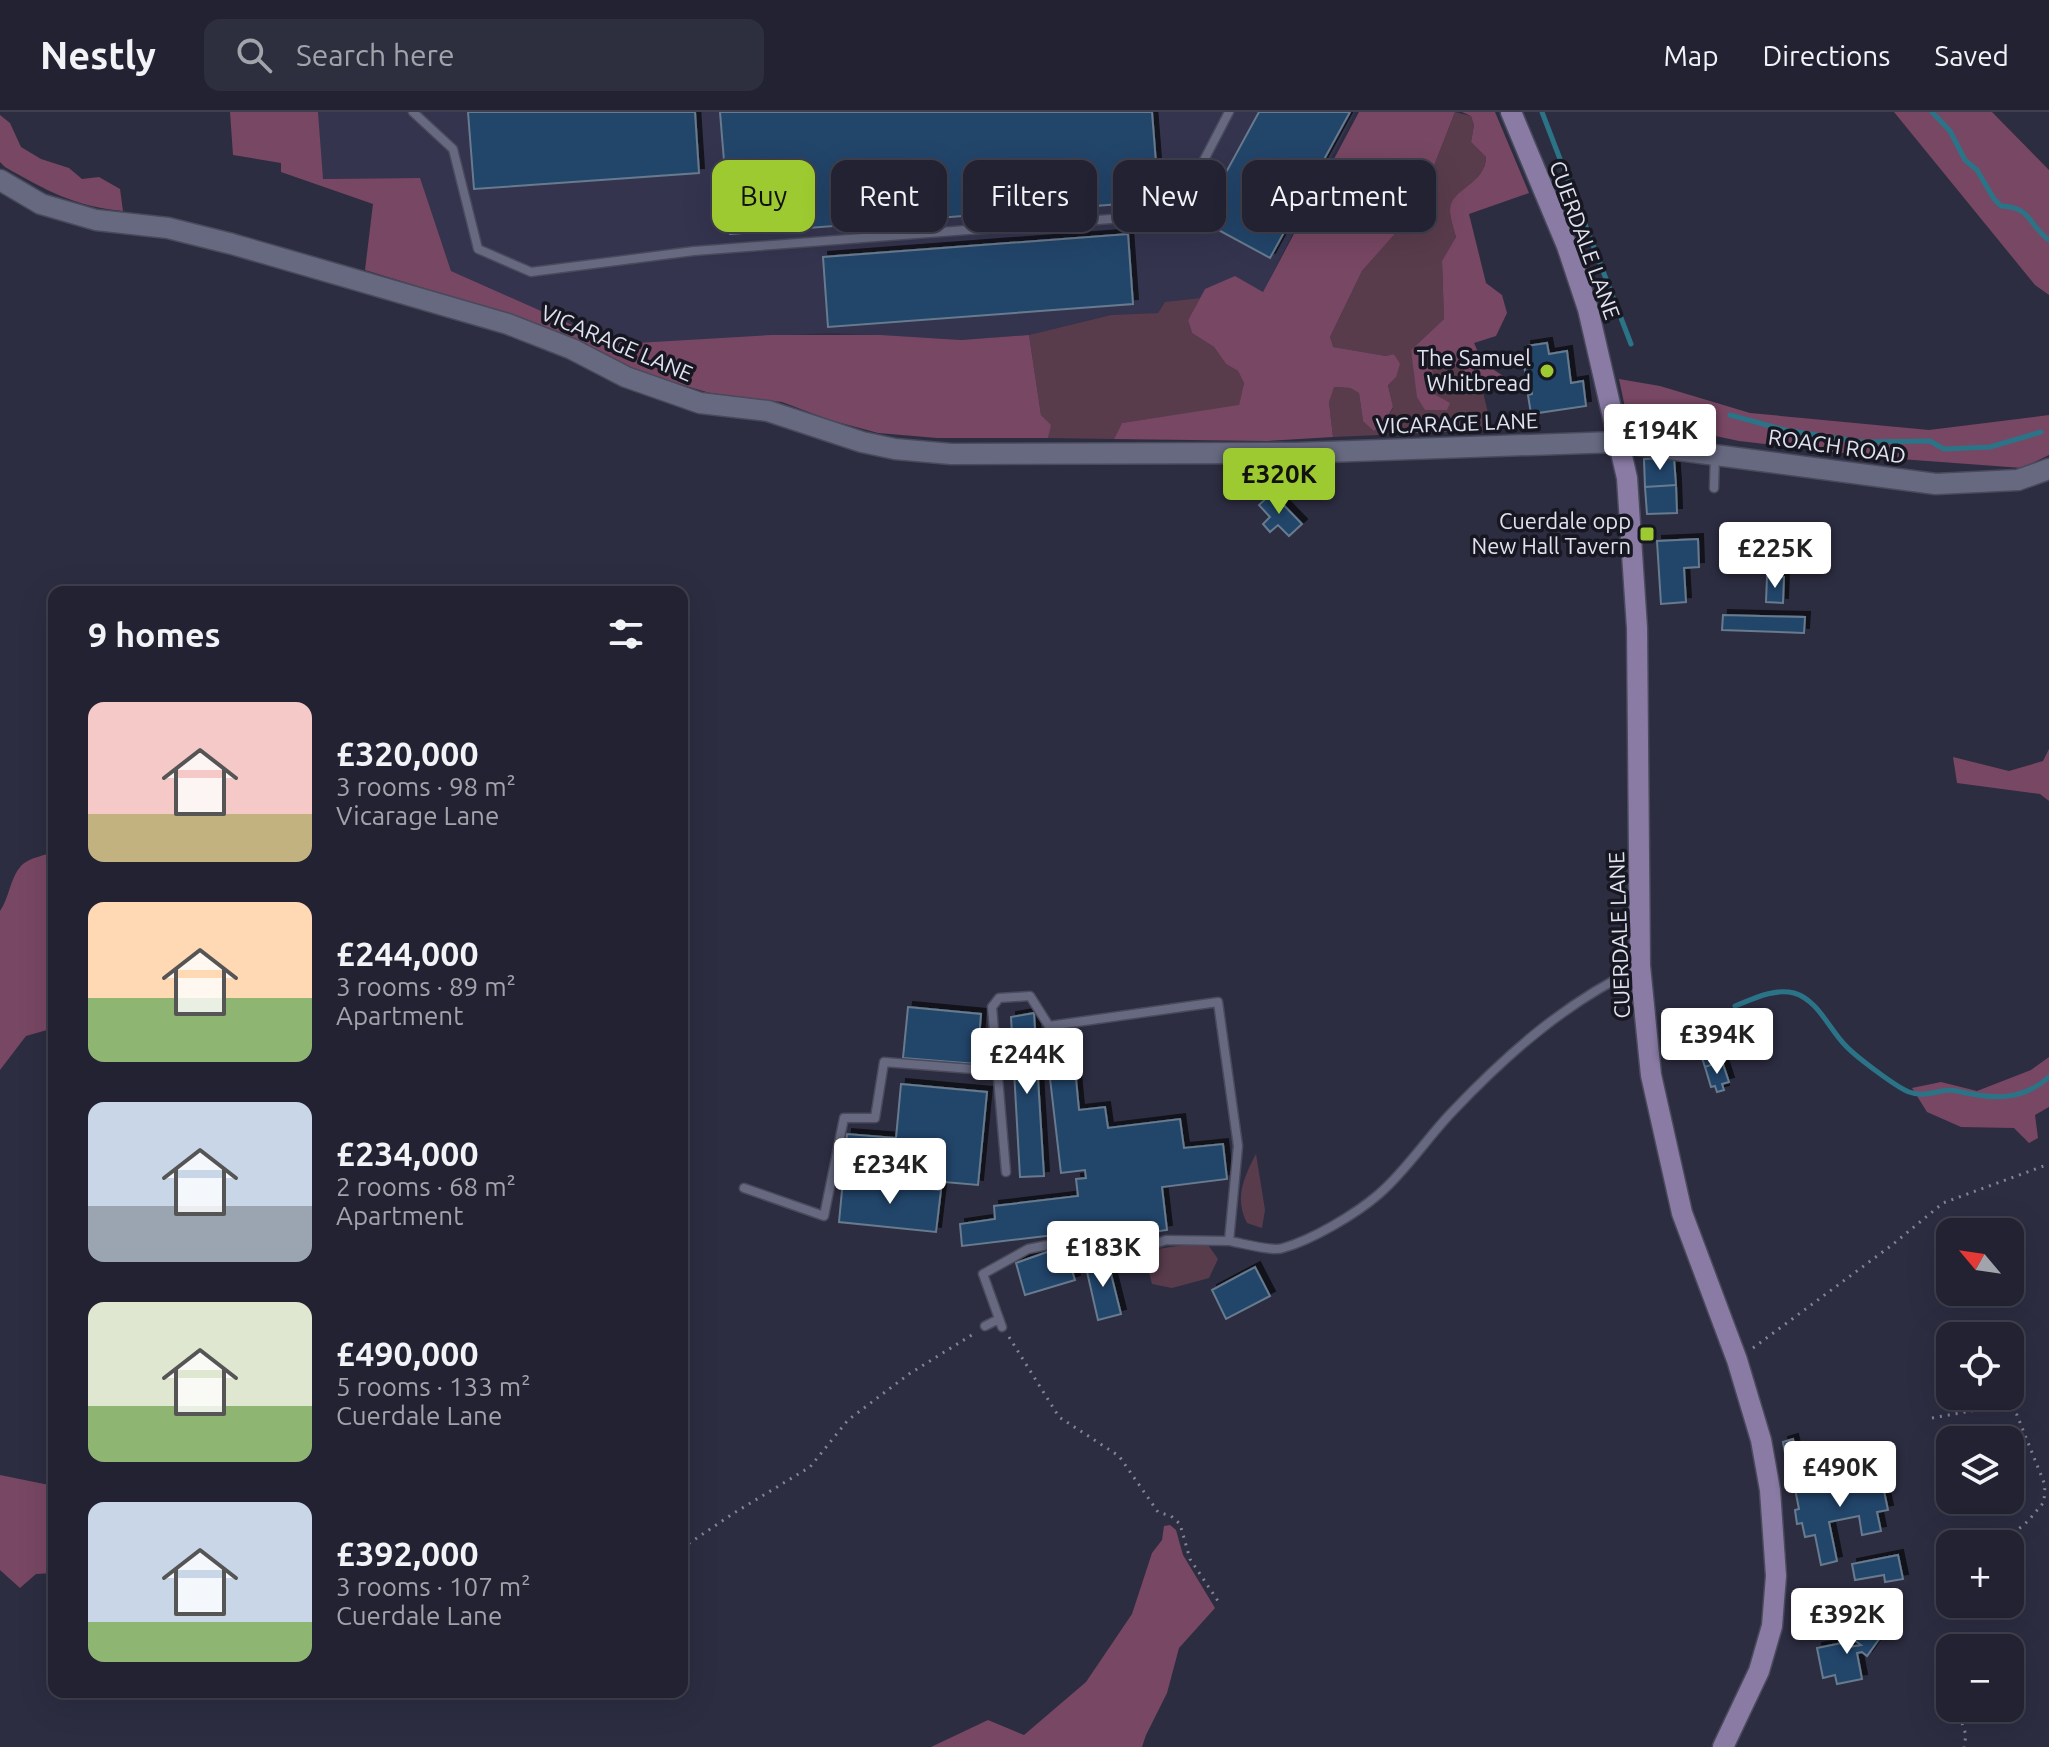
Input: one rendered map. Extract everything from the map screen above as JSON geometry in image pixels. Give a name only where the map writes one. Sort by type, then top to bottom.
[{"type":"main road","name":"CUERDALE LANE","points":[[1511,112],[1567,246],[1588,309],[1616,442],[1627,478],[1637,628],[1640,966],[1651,1075],[1682,1213],[1737,1360],[1761,1440],[1770,1490],[1776,1576],[1772,1626],[1759,1671],[1723,1747]]},
{"type":"street","name":"VICARAGE LANE","points":[[0,180],[41,204],[96,220],[168,228],[508,324],[572,349],[626,377],[700,403],[768,411],[862,442],[895,449],[951,454],[1282,453],[1616,442]]},
{"type":"street","name":"ROACH ROAD","points":[[1616,442],[1936,484],[2018,480],[2049,469]]},
{"type":"lane","points":[[413,112],[453,149],[478,249],[531,272],[694,251],[1176,214],[1229,112]]},
{"type":"lane","points":[[1714,488],[1715,453]]},
{"type":"lane","points":[[985,1326],[1001,1323],[983,1274],[1028,1249],[1082,1238],[1140,1249],[1166,1240],[1229,1241],[1281,1250],[1319,1233],[1380,1193],[1450,1113],[1518,1046],[1602,985],[1640,966]]},
{"type":"lane","points":[[1006,1172],[992,1007],[999,998],[1030,996],[1049,1026],[1218,1002],[1238,1146],[1229,1241]]},
{"type":"lane","points":[[744,1188],[824,1216],[844,1118],[875,1118],[884,1062],[997,1071]]},
{"type":"path","points":[[1737,1360],[1892,1245],[1943,1203],[2049,1164]]},
{"type":"path","points":[[1001,1323],[1059,1417],[1119,1456],[1158,1512],[1171,1516],[1180,1524],[1190,1559],[1220,1604]]},
{"type":"path","points":[[688,1544],[810,1467],[848,1420],[909,1374],[985,1326]]},
{"type":"path","points":[[1932,1418],[1999,1406],[2009,1407],[2017,1415],[2045,1485],[2044,1502],[2017,1530]]},
{"type":"path","points":[[1962,1722],[1966,1735],[1964,1747]]},
{"type":"shaded area","points":[[230,112],[318,112],[323,179],[420,178],[451,271],[602,338],[636,343],[771,335],[880,335],[961,340],[1029,335],[1041,415],[1051,425],[1048,438],[937,438],[878,433],[782,402],[710,393],[648,375],[499,311],[365,270],[373,204],[281,172],[281,163],[233,155]]},
{"type":"shaded area","points":[[318,112],[1355,112],[1330,160],[1242,160],[1242,232],[1294,232],[1263,292],[1205,289],[1200,298],[1165,302],[1158,313],[1111,315],[1029,335],[961,340],[830,333],[636,343],[602,338],[451,271],[419,178],[322,179]]},
{"type":"shaded area","points":[[1359,112],[1455,112],[1436,160],[1333,160]]},
{"type":"shaded area","points":[[1455,112],[1471,116],[1474,125],[1471,142],[1486,157],[1484,166],[1452,203],[1450,214],[1456,237],[1442,262],[1444,319],[1411,350],[1425,409],[1447,410],[1434,394],[1431,363],[1446,360],[1459,366],[1475,392],[1483,392],[1492,430],[1333,437],[1329,402],[1333,387],[1350,388],[1359,393],[1363,421],[1385,421],[1393,408],[1388,384],[1395,354],[1386,356],[1332,347],[1330,337],[1362,271],[1397,232],[1436,232],[1436,160]]},
{"type":"shaded area","points":[[1462,112],[1495,112],[1529,193],[1469,214],[1486,283],[1502,295],[1507,313],[1496,336],[1474,343],[1483,363],[1505,377],[1491,391],[1475,393],[1459,366],[1446,360],[1432,363],[1434,394],[1450,403],[1447,410],[1425,410],[1417,397],[1411,350],[1444,319],[1442,261],[1456,237],[1450,210],[1456,197],[1480,174],[1486,157],[1471,142],[1474,125],[1471,116]]},
{"type":"shaded area","points":[[1894,112],[1992,112],[2049,170],[2049,295],[2035,285]]},
{"type":"shaded area","points":[[0,115],[10,123],[21,147],[41,159],[69,168],[82,179],[99,177],[120,189],[123,211],[61,196],[5,167],[0,162]]},
{"type":"shaded area","points":[[1295,232],[1397,232],[1362,271],[1330,337],[1333,347],[1386,356],[1394,354],[1400,364],[1396,377],[1388,385],[1393,407],[1385,421],[1374,431],[1363,421],[1359,393],[1350,388],[1334,387],[1329,402],[1333,437],[1267,441],[1114,439],[1122,423],[1239,405],[1244,383],[1238,371],[1226,364],[1214,347],[1192,333],[1188,320],[1205,289],[1235,276],[1263,292]]},
{"type":"shaded area","points":[[1200,298],[1188,320],[1192,333],[1214,347],[1226,364],[1238,371],[1244,383],[1239,406],[1122,423],[1114,439],[1048,438],[1050,425],[1041,415],[1029,335],[1111,315],[1158,313],[1165,302]]},
{"type":"shaded area","points":[[1619,379],[1660,386],[1750,413],[1929,430],[2049,415],[2049,455],[2022,468],[1887,458],[1739,441],[1627,417]]},
{"type":"shaded area","points":[[2049,749],[2049,801],[2040,794],[1957,783],[1953,757],[2009,771],[2043,761]]},
{"type":"shaded area","points":[[48,854],[48,1030],[26,1036],[0,1070],[0,911],[15,874],[23,864]]},
{"type":"shaded area","points":[[2049,1057],[2049,1107],[2035,1115],[2038,1138],[2029,1143],[2014,1128],[1961,1127],[1927,1112],[1912,1088],[1941,1082],[1977,1091],[2031,1070]]},
{"type":"shaded area","points":[[1256,1154],[1265,1210],[1262,1228],[1247,1223],[1241,1205],[1244,1179]]},
{"type":"shaded area","points":[[1206,1242],[1218,1259],[1209,1278],[1172,1288],[1152,1284],[1147,1265],[1157,1249]]},
{"type":"shaded area","points":[[0,1475],[48,1485],[48,1573],[36,1574],[20,1588],[0,1570]]},
{"type":"shaded area","points":[[1170,1525],[1176,1530],[1183,1555],[1215,1608],[1179,1648],[1167,1693],[1142,1747],[931,1747],[988,1720],[1024,1735],[1086,1682],[1132,1614],[1152,1553],[1162,1540],[1164,1526]]},
{"type":"building","points":[[468,112],[695,112],[699,173],[474,189]]},
{"type":"building","points":[[720,112],[1152,112],[1156,160],[1113,160],[1113,205],[1097,206],[1097,160],[963,160],[963,216],[947,217],[947,160],[831,160],[831,226],[815,227],[815,160],[724,160]]},
{"type":"building","points":[[1259,112],[1350,112],[1324,160],[1242,160],[1242,232],[1284,232],[1270,258],[1222,232],[1226,232],[1226,172]]},
{"type":"building","points":[[1128,234],[1133,304],[828,327],[823,257]]},
{"type":"building","name":"The Samuel Whitbread","points":[[1547,343],[1549,354],[1567,351],[1571,383],[1583,381],[1586,406],[1531,414],[1528,395],[1532,394],[1530,379],[1526,379],[1524,364],[1528,363],[1526,346]]},
{"type":"building","points":[[1674,458],[1676,485],[1645,487],[1644,459]]},
{"type":"building","points":[[1676,485],[1677,513],[1647,514],[1645,487]]},
{"type":"building","points":[[1272,493],[1302,524],[1289,536],[1278,525],[1270,532],[1263,524],[1270,517],[1259,505]]},
{"type":"building","points":[[1698,539],[1699,567],[1684,568],[1686,602],[1661,604],[1657,541]]},
{"type":"building","points":[[1767,577],[1784,577],[1783,603],[1766,602]]},
{"type":"building","points":[[1723,615],[1805,617],[1804,633],[1722,630]]},
{"type":"building","points":[[908,1007],[981,1014],[977,1064],[903,1058]]},
{"type":"building","points":[[1034,1013],[1044,1176],[1020,1177],[1011,1017]]},
{"type":"building","points":[[1707,1034],[1709,1043],[1716,1041],[1722,1061],[1705,1067],[1695,1037]]},
{"type":"building","points":[[1074,1058],[1079,1110],[1105,1107],[1108,1128],[1180,1119],[1184,1148],[1223,1144],[1227,1179],[1162,1187],[1167,1230],[1123,1236],[1122,1227],[962,1246],[960,1224],[995,1219],[994,1206],[1078,1196],[1076,1179],[1086,1178],[1085,1170],[1061,1173],[1048,1061]]},
{"type":"building","points":[[1722,1061],[1729,1082],[1722,1084],[1724,1090],[1717,1092],[1715,1086],[1711,1087],[1705,1067]]},
{"type":"building","points":[[901,1084],[987,1092],[978,1185],[843,1173],[847,1134],[896,1138]]},
{"type":"building","points":[[843,1180],[941,1190],[936,1232],[839,1222]]},
{"type":"building","points":[[1064,1246],[1075,1280],[1025,1295],[1016,1263]]},
{"type":"building","points":[[1107,1258],[1121,1314],[1098,1320],[1085,1263]]},
{"type":"building","points":[[1255,1267],[1270,1296],[1226,1319],[1212,1290]]},
{"type":"building","points":[[1793,1439],[1797,1456],[1786,1459],[1783,1442]]},
{"type":"building","points":[[1880,1472],[1888,1510],[1877,1512],[1881,1531],[1862,1535],[1859,1516],[1829,1522],[1837,1561],[1821,1565],[1815,1535],[1805,1537],[1802,1523],[1797,1524],[1795,1510],[1799,1509],[1795,1489]]},
{"type":"building","points":[[1898,1555],[1903,1579],[1885,1582],[1884,1575],[1855,1580],[1852,1564]]},
{"type":"building","points":[[1865,1623],[1882,1635],[1867,1656],[1857,1653],[1862,1679],[1837,1684],[1835,1675],[1823,1678],[1817,1648],[1847,1642],[1848,1647],[1861,1645],[1853,1639]]},
{"type":"waterway","points":[[1542,112],[1631,344]]},
{"type":"waterway","points":[[1932,112],[1950,131],[1965,160],[1977,170],[1994,199],[2001,206],[2024,213],[2049,240]]},
{"type":"waterway","points":[[1730,415],[1785,430],[1862,442],[1930,441],[1944,449],[1990,447],[2041,432]]},
{"type":"waterway","points":[[1735,1006],[1764,995],[1794,993],[1810,1002],[1857,1056],[1895,1084],[1916,1094],[1951,1090],[1994,1097],[2017,1095],[2049,1077]]},
{"type":"place","name":"The Samuel Whitbread","points":[[1547,371]]},
{"type":"place","name":"Cuerdale opp New Hall Tavern","points":[[1647,534]]}]
